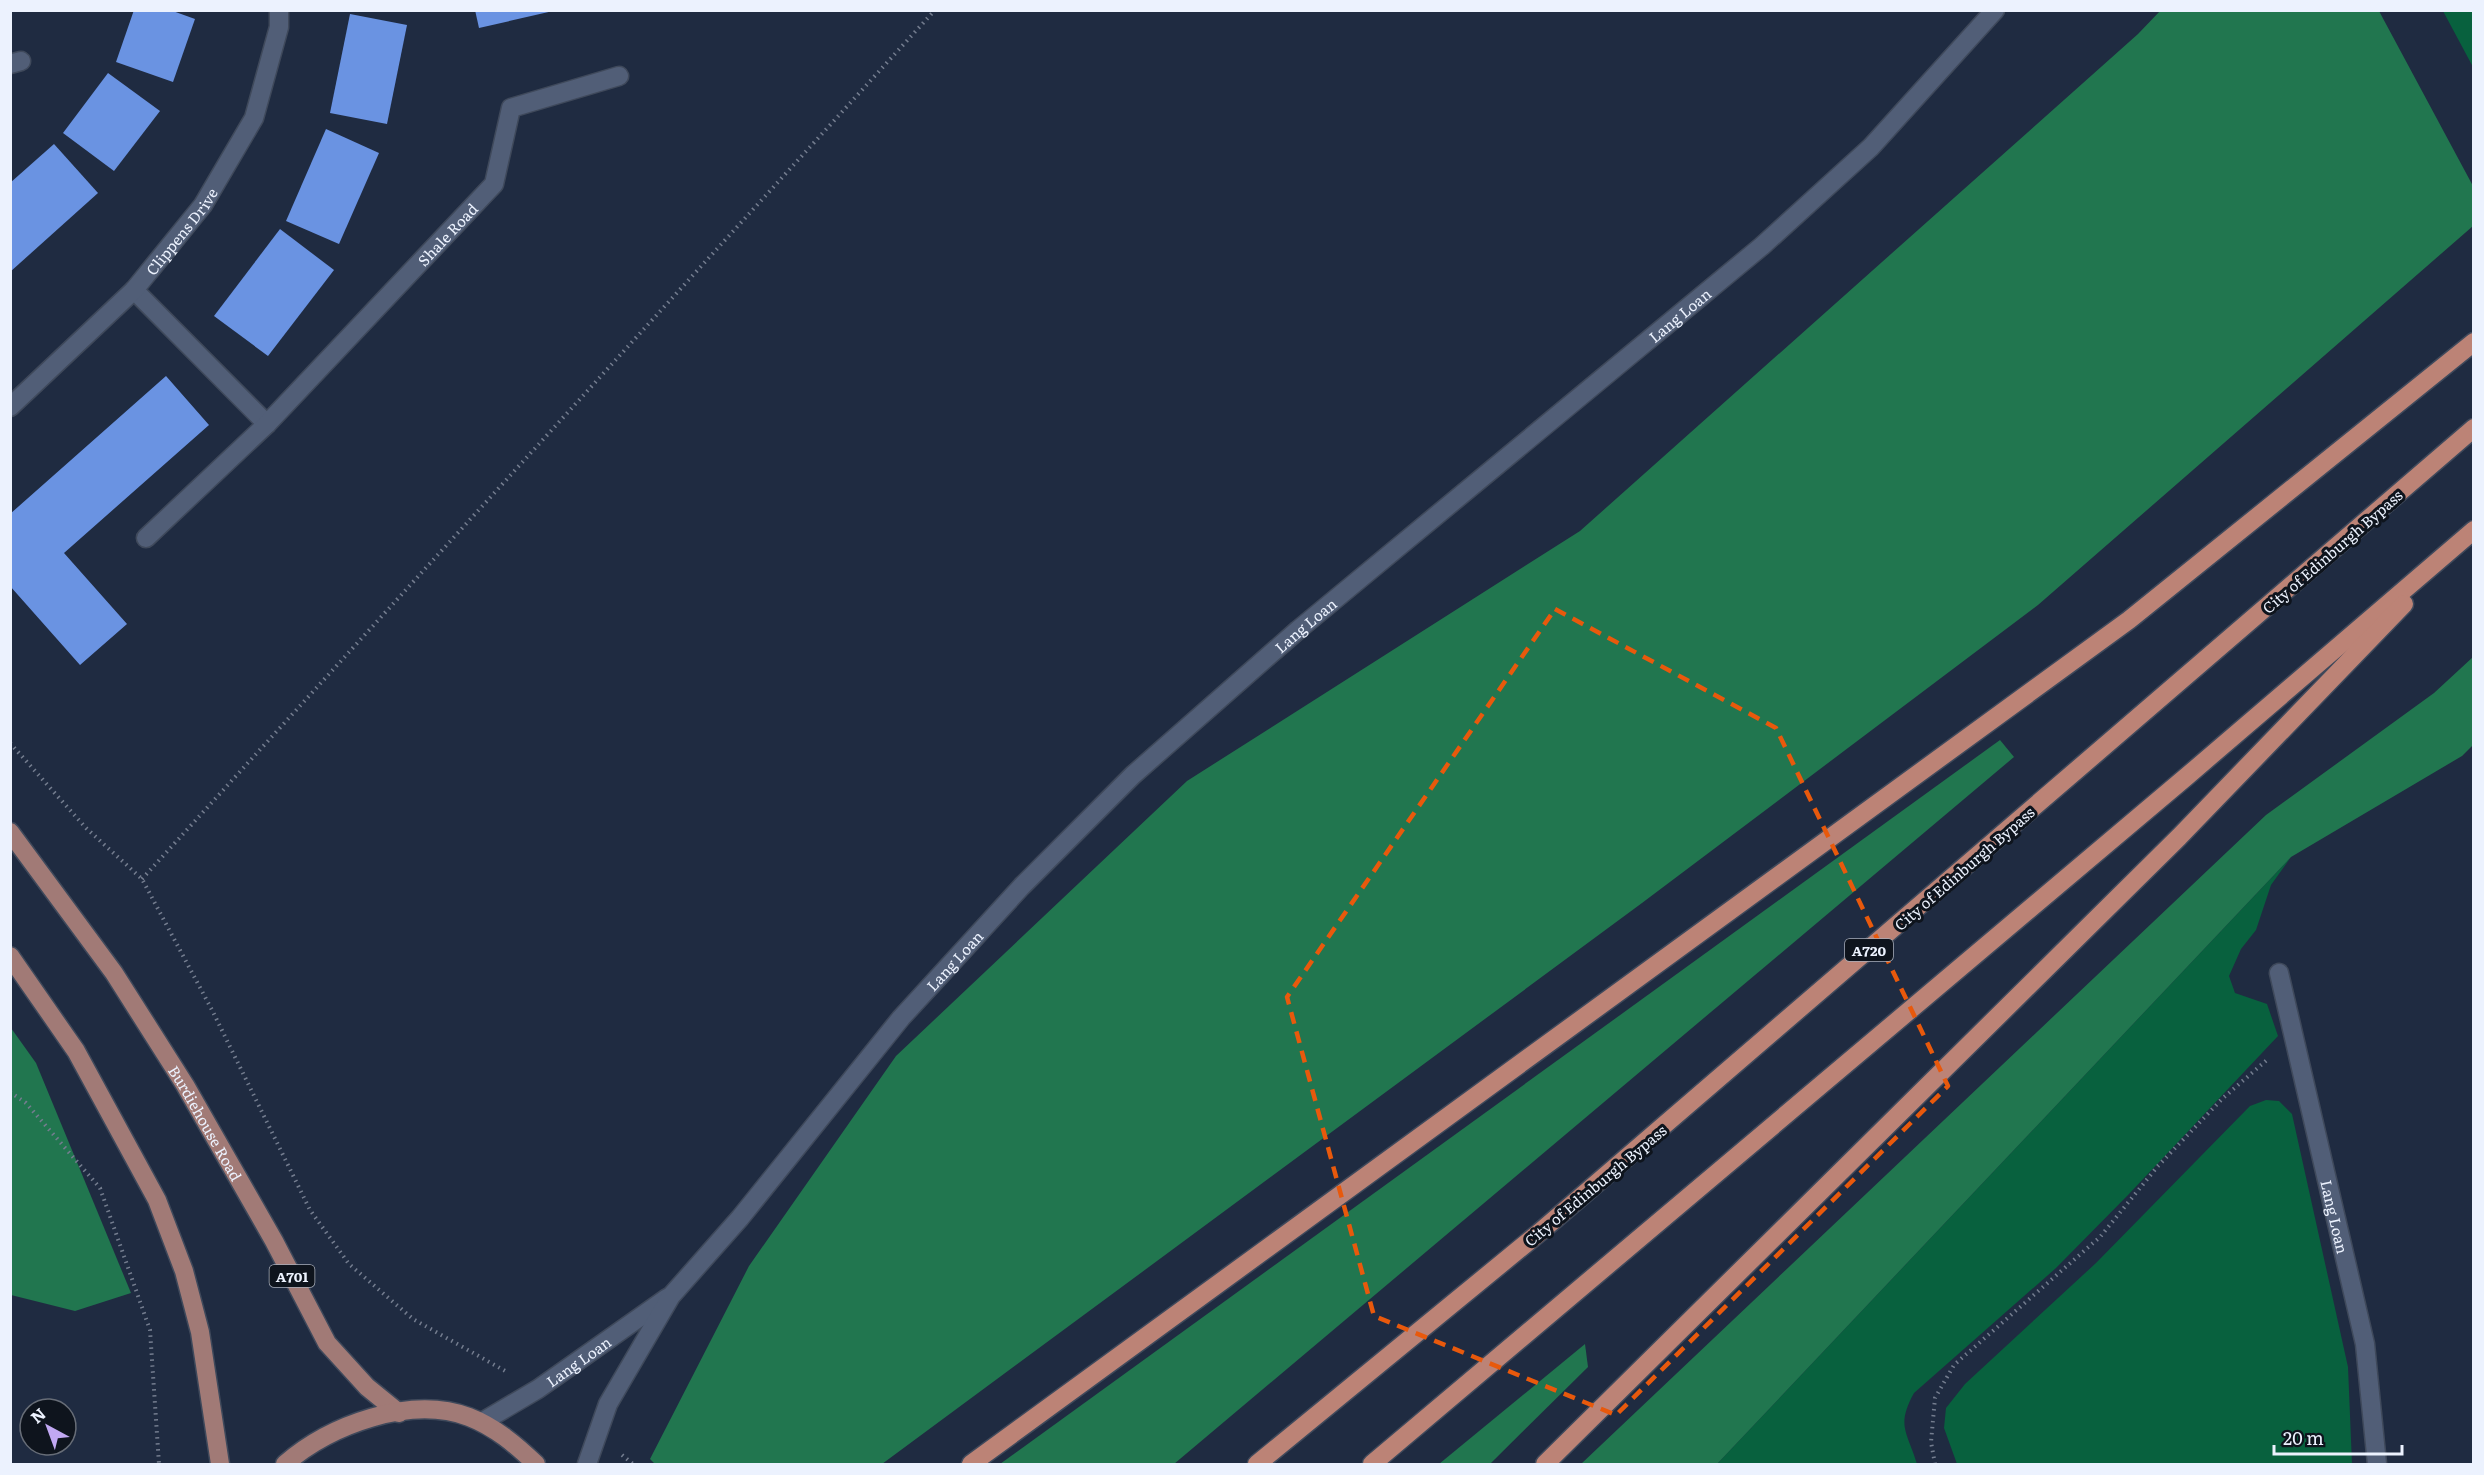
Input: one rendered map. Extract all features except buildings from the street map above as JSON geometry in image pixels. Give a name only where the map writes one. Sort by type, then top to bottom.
[{"type":"highway","points":[[971,1464],[2129,620],[2474,342]]},
{"type":"highway","name":"City of Edinburgh Bypass","points":[[1257,1464],[1549,1225],[2474,428]]},
{"type":"highway","points":[[1372,1464],[1580,1292],[2187,777],[2474,530]]},
{"type":"highway","points":[[1545,1464],[2179,837],[2474,530]]},
{"type":"main road","name":"Burdiehouse Road","points":[[10,832],[114,973],[179,1076],[268,1230],[327,1343],[367,1387],[399,1413]]},
{"type":"main road","points":[[10,956],[76,1051],[157,1200],[184,1271],[200,1332],[220,1464]]},
{"type":"main road","points":[[285,1464],[304,1449],[340,1431],[399,1413],[447,1412],[482,1422],[502,1434],[536,1464]]},
{"type":"street","name":"Clippens Drive","points":[[10,407],[134,290],[203,205],[254,118],[279,27],[279,10]]},
{"type":"street","name":"Lang Loan","points":[[586,1464],[608,1404],[670,1296],[740,1218],[900,1018],[1022,886],[1133,775],[1298,630],[1762,246],[1871,147],[1995,10]]},
{"type":"street","name":"Shale Road","points":[[146,538],[267,424],[494,184],[511,108],[619,76]]},
{"type":"street","points":[[134,290],[267,424]]},
{"type":"street","name":"Lang Loan","points":[[2278,973],[2366,1344],[2377,1464]]},
{"type":"street","name":"Lang Loan","points":[[482,1422],[538,1389],[670,1296]]},
{"type":"path","points":[[142,879],[934,10]]},
{"type":"path","points":[[10,743],[86,828],[142,879],[212,1010],[310,1210],[349,1264],[413,1319],[538,1389]]},
{"type":"path","points":[[1935,1464],[1931,1442],[1935,1398],[1954,1365],[2100,1237],[2158,1166],[2222,1099],[2293,1037]]},
{"type":"path","points":[[10,1092],[26,1103],[100,1188],[150,1330],[159,1464]]},
{"type":"path","points":[[595,1438],[633,1464]]},
{"type":"highlighted area","points":[[1555,609],[1776,728],[1948,1086],[1616,1415],[1374,1316],[1287,997]]},
{"type":"green space","points":[[2161,10],[2379,11],[2473,186],[2473,226],[2038,605],[1642,903],[882,1464],[655,1464],[650,1459],[749,1266],[896,1056],[1187,781],[1580,531],[2138,34]]},
{"type":"green space","points":[[2443,11],[2473,11],[2473,67]]},
{"type":"green space","points":[[2473,657],[2473,745],[2462,756],[2291,857],[1717,1464],[1581,1464],[2266,815],[2434,693]]},
{"type":"green space","points":[[2000,740],[2014,757],[1174,1464],[1000,1464]]},
{"type":"green space","points":[[2291,857],[2271,885],[2256,930],[2241,949],[2229,976],[2235,993],[2267,1004],[2278,1036],[2056,1268],[1914,1393],[1904,1421],[1917,1464],[1717,1464]]},
{"type":"green space","points":[[11,1028],[36,1063],[131,1293],[75,1311],[11,1295]]},
{"type":"green space","points":[[2266,1100],[2279,1101],[2292,1114],[2348,1367],[2352,1464],[1957,1464],[1944,1428],[1946,1408],[1965,1384],[2096,1263],[2250,1106]]},
{"type":"green space","points":[[1585,1344],[1588,1367],[1490,1464],[1439,1464]]}]
